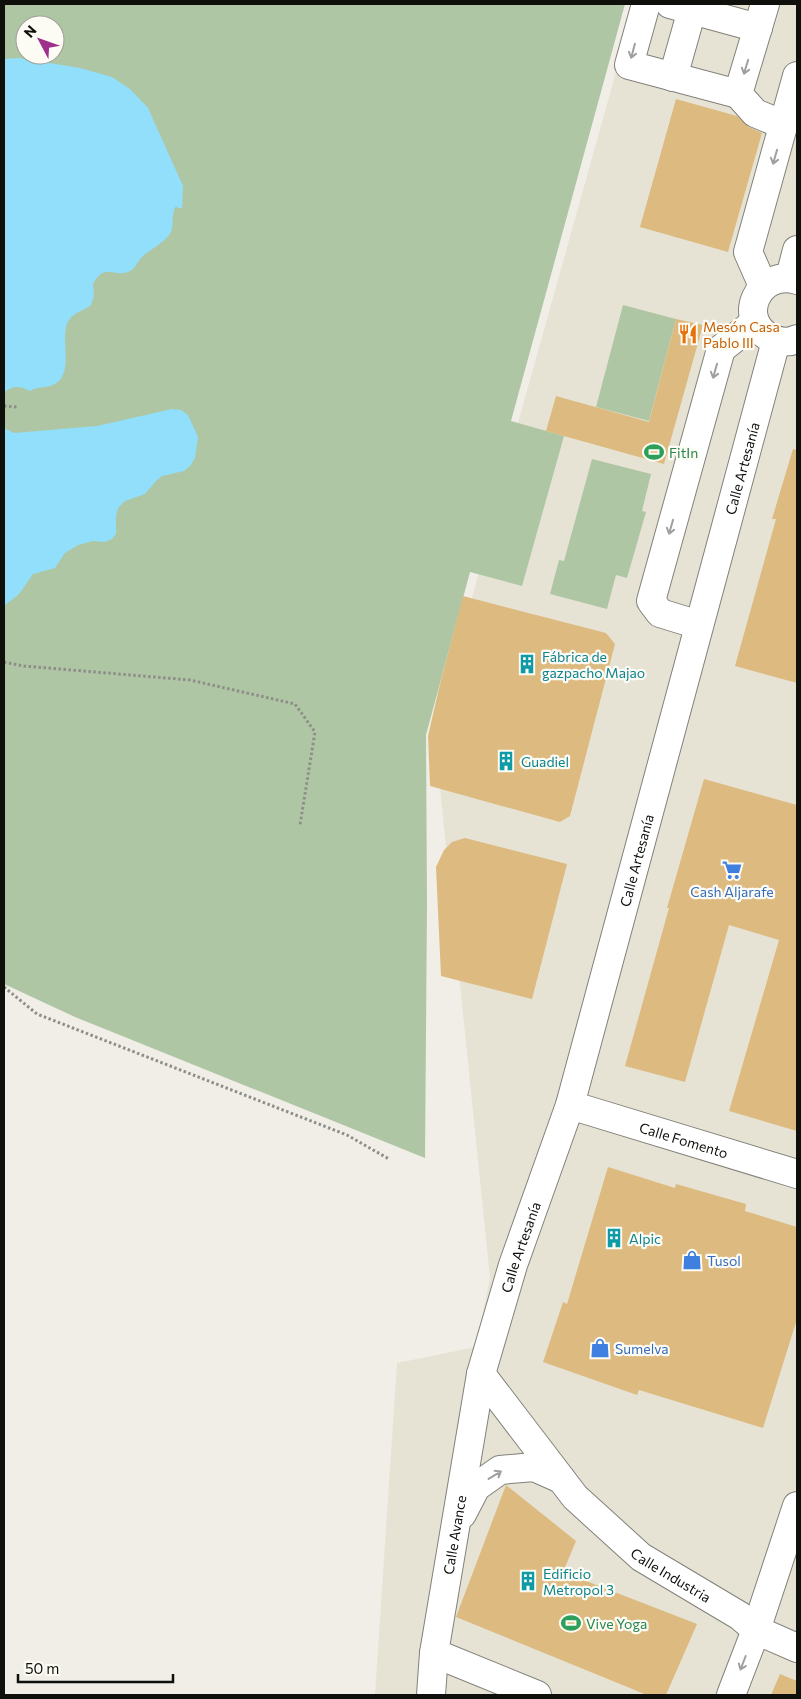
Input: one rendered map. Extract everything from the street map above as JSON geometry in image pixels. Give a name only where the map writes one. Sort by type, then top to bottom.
[{"type":"street","points":[[646,4],[629,65],[738,94],[755,113],[784,125]]},
{"type":"street","points":[[673,77],[681,7],[761,16],[738,94]]},
{"type":"street","points":[[763,286],[748,252],[797,76]]},
{"type":"street","points":[[786,340],[766,336],[755,322],[753,308],[755,297],[763,286],[774,279],[794,278],[797,250]]},
{"type":"street","points":[[700,625],[660,613],[651,601],[721,349],[755,322]]},
{"type":"street","name":"Calle Artesanía","points":[[481,1374],[513,1265],[570,1105],[700,625],[786,340]]},
{"type":"street","name":"Calle Fomento","points":[[570,1105],[797,1174]]},
{"type":"street","name":"Calle Industria","points":[[481,1374],[575,1497],[641,1557],[740,1616],[756,1630],[797,1648]]},
{"type":"street","name":"Calle Avance","points":[[431,1695],[434,1653],[481,1374]]},
{"type":"street","name":"Calle Industria","points":[[456,1526],[476,1487],[500,1470],[534,1467],[561,1479]]},
{"type":"street","points":[[730,1695],[756,1630],[797,1506]]},
{"type":"street","points":[[434,1653],[537,1695]]},
{"type":"path","points":[[4,406],[17,407]]},
{"type":"path","points":[[4,662],[24,666],[190,680],[295,704],[315,732],[300,825]]},
{"type":"path","points":[[4,987],[37,1014],[347,1135],[388,1160]]},
{"type":"shaded area","points":[[635,4],[797,4],[797,1695],[375,1695],[397,1363],[476,1347],[490,1278],[435,739],[518,423]]},
{"type":"green space","points":[[4,4],[625,4],[511,421],[564,436],[522,586],[470,572],[426,735],[425,1158],[75,1017],[4,984]]},
{"type":"green space","points":[[623,305],[676,319],[649,421],[596,407]]},
{"type":"green space","points":[[592,459],[651,474],[642,511],[646,512],[627,578],[616,575],[607,609],[550,594],[559,560],[564,561]]},
{"type":"water","points":[[15,58],[15,65],[62,65],[80,68],[112,77],[130,89],[148,108],[183,186],[182,208],[176,206],[174,209],[172,229],[169,235],[142,257],[130,271],[124,273],[102,273],[93,284],[94,296],[91,305],[69,320],[65,333],[65,367],[59,381],[52,386],[30,391],[16,387],[4,393],[4,59]]},
{"type":"water","points":[[172,409],[181,410],[188,415],[198,437],[195,458],[190,466],[184,471],[162,476],[145,494],[125,501],[118,508],[116,534],[112,539],[105,542],[93,541],[78,545],[65,553],[55,568],[33,574],[19,594],[4,606],[4,428],[14,433],[97,426]]},
{"type":"building","points":[[676,99],[737,116],[749,127],[762,133],[728,252],[640,227]]},
{"type":"building","points":[[676,319],[703,325],[664,464],[546,431],[556,396],[649,422]]},
{"type":"building","points":[[793,449],[797,450],[797,683],[735,666],[776,519],[772,519]]},
{"type":"building","points":[[463,596],[606,633],[615,644],[570,816],[560,822],[430,786],[428,736]]},
{"type":"building","points":[[704,779],[797,805],[797,1131],[729,1111],[779,940],[729,925],[685,1082],[625,1066]]},
{"type":"building","points":[[465,838],[567,864],[532,999],[441,976],[436,867],[444,850],[452,842]]},
{"type":"building","points":[[608,1167],[675,1188],[676,1184],[746,1204],[745,1211],[797,1227],[797,1319],[763,1428],[639,1390],[637,1395],[543,1362],[563,1302],[567,1304]]},
{"type":"building","name":"Edificio Metropol 3","points":[[506,1485],[576,1541],[563,1572],[697,1624],[666,1695],[647,1695],[456,1617]]},
{"type":"building","points":[[780,1674],[797,1681],[797,1695],[771,1695]]},
{"type":"place","name":"Mesón Casa Pablo III","points":[[688,334]]},
{"type":"place","name":"FitIn","points":[[654,452]]},
{"type":"place","name":"Fábrica de gazpacho Majao","points":[[527,664]]},
{"type":"place","name":"Guadiel","points":[[506,761]]},
{"type":"place","name":"Cash Aljarafe","points":[[732,870]]},
{"type":"place","name":"Alpic","points":[[614,1238]]},
{"type":"place","name":"Tusol","points":[[692,1260]]},
{"type":"place","name":"Sumelva","points":[[600,1348]]},
{"type":"place","name":"Edificio Metropol 3","points":[[528,1581]]},
{"type":"place","name":"Vive Yoga","points":[[571,1623]]}]
